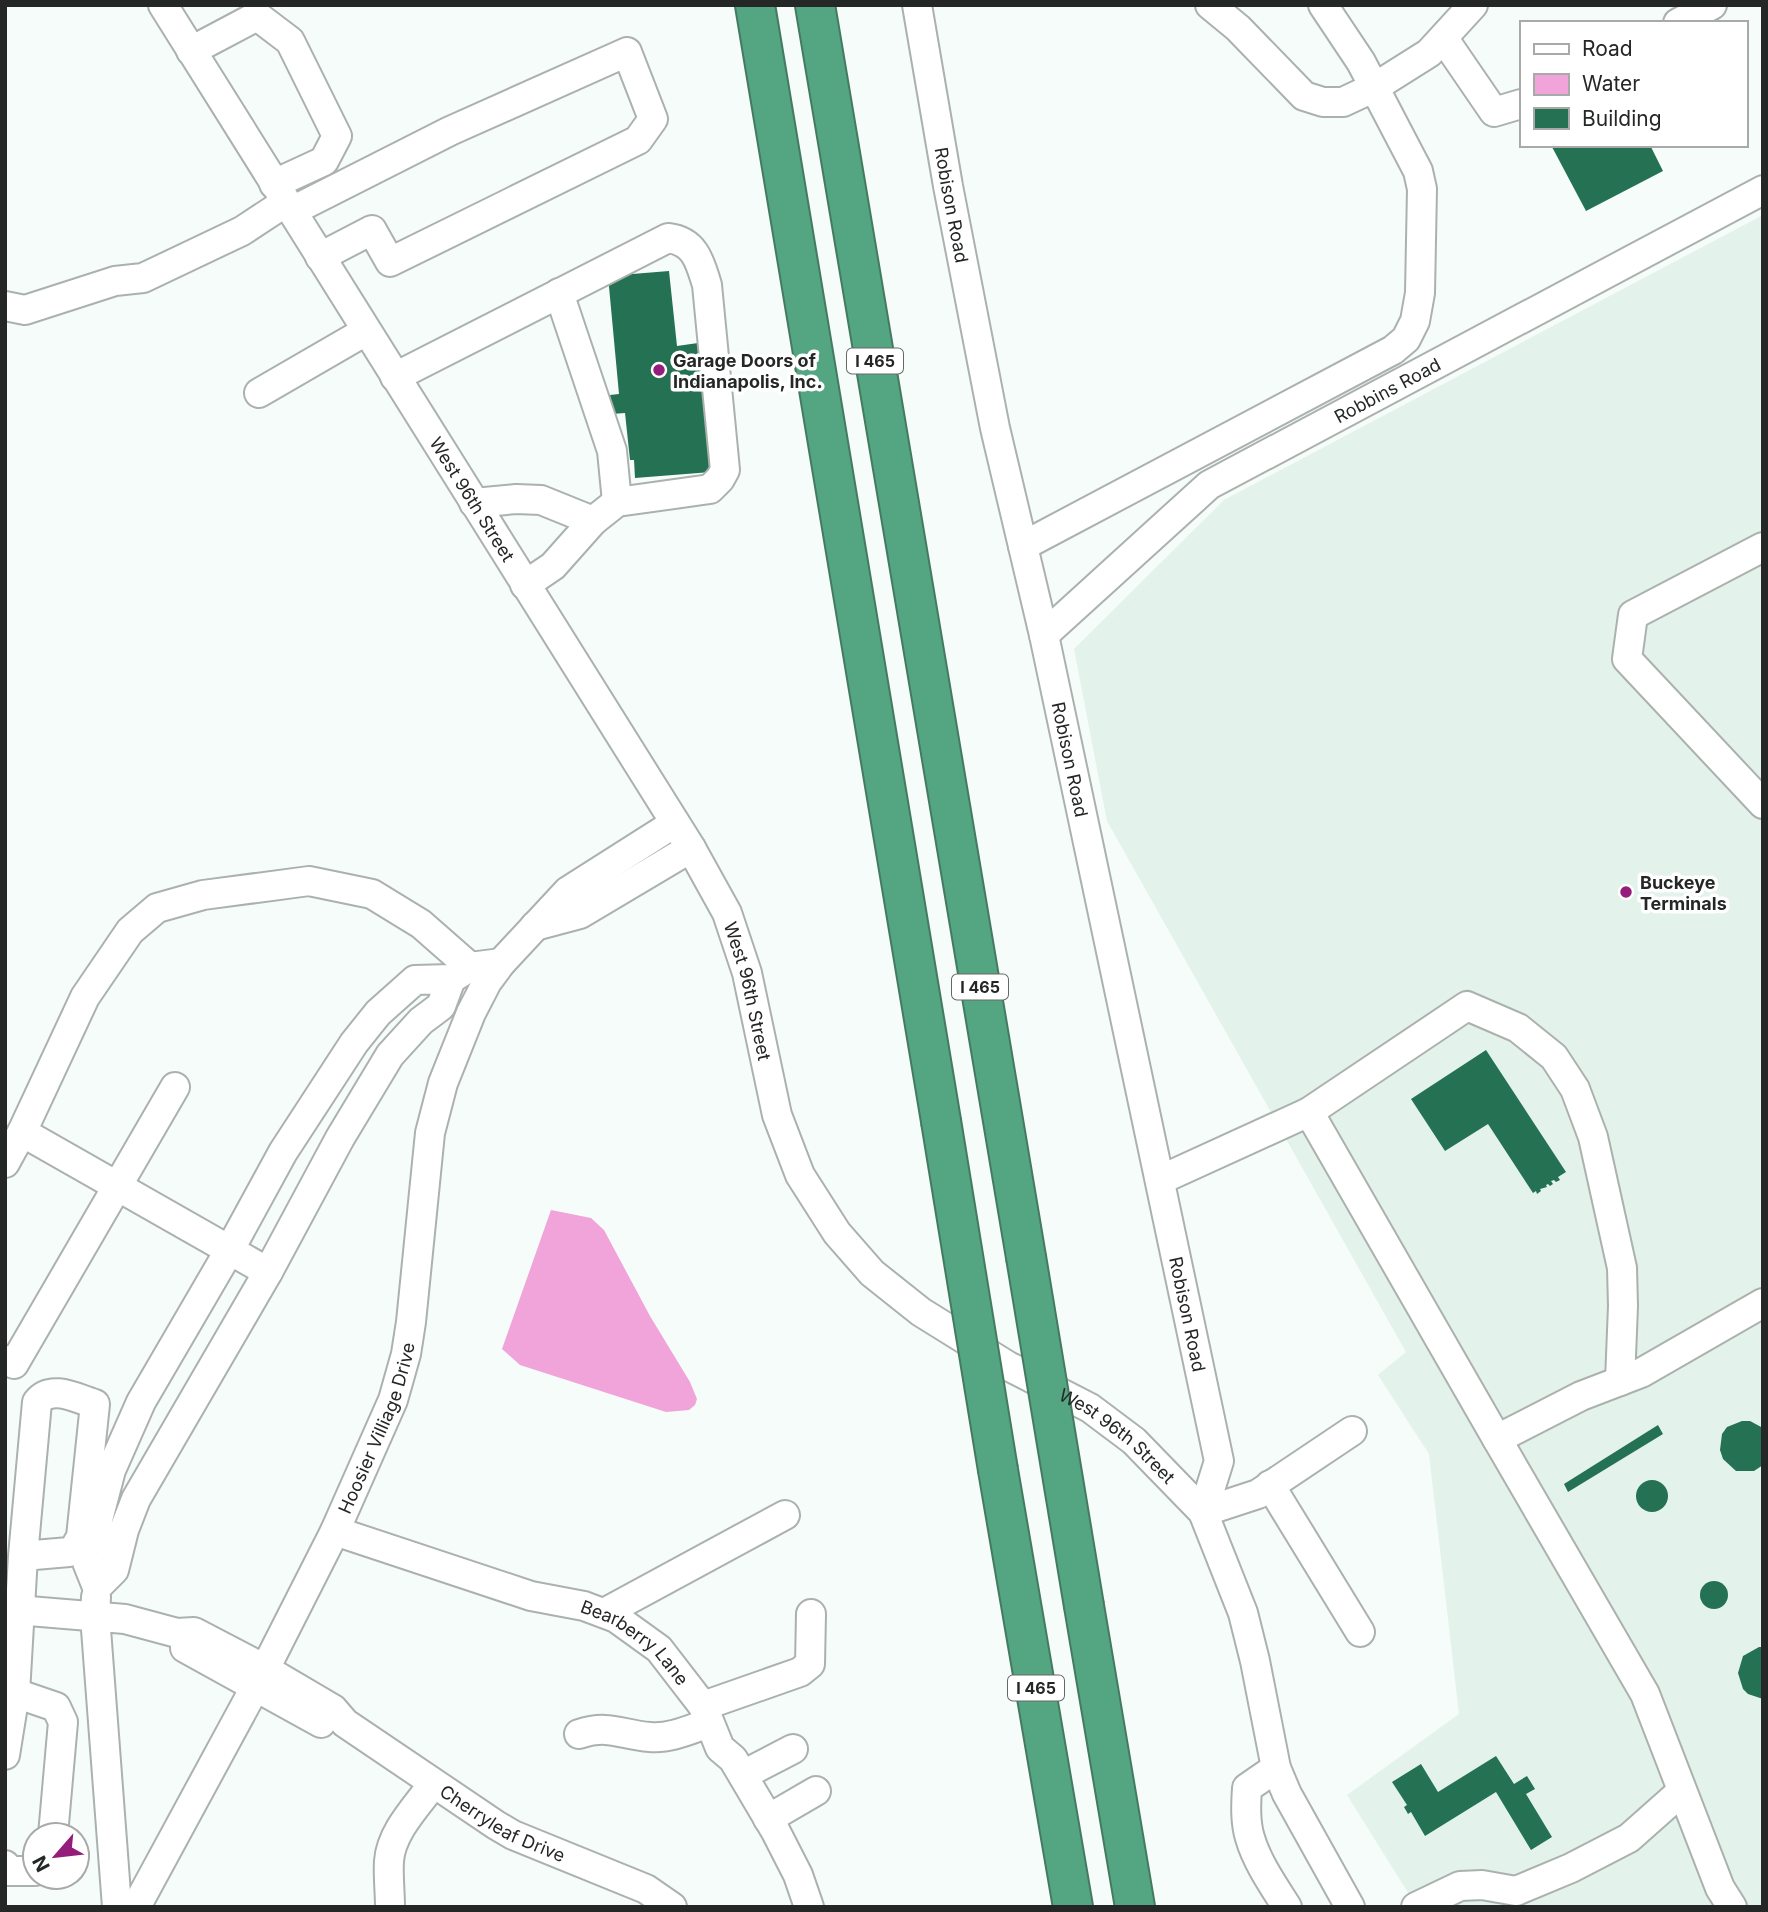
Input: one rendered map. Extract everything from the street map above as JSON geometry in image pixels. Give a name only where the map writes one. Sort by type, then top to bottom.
[{"type":"highway","name":"I 465","points":[[755,5],[1073,1907]]},
{"type":"highway","name":"I 465","points":[[815,5],[1135,1907]]},
{"type":"street","name":"West 96th Street","points":[[163,5],[691,848],[727,913],[747,972],[777,1115],[800,1175],[837,1233],[872,1273],[921,1312],[1008,1366],[1090,1408],[1134,1440],[1203,1512],[1242,1613],[1255,1661],[1276,1768],[1287,1794],[1350,1907]]},
{"type":"street","name":"Robison Road","points":[[917,5],[972,313],[1044,635],[1219,1461],[1203,1512]]},
{"type":"street","points":[[1210,5],[1238,28],[1304,96],[1323,102],[1343,102],[1375,87],[1429,53],[1473,5]]},
{"type":"street","points":[[1023,546],[1393,350],[1406,339],[1415,321],[1420,293],[1422,189],[1418,171],[1362,62],[1323,5]]},
{"type":"street","points":[[1682,21],[1712,5]]},
{"type":"street","points":[[5,306],[25,310],[115,281],[143,278],[232,236],[284,199],[311,167],[324,161],[337,136],[290,41],[257,16],[191,51]]},
{"type":"street","points":[[1444,39],[1494,112],[1520,104]]},
{"type":"street","points":[[284,199],[324,195],[450,131],[627,52],[653,119],[638,140],[390,262],[372,230],[320,257]]},
{"type":"street","points":[[311,167],[324,195]]},
{"type":"street","name":"Robbins Road","points":[[1044,635],[1209,485],[1763,190]]},
{"type":"street","points":[[395,377],[668,238],[689,244],[698,256],[707,285],[725,470],[710,489],[617,502],[593,521],[553,566],[525,585]]},
{"type":"street","points":[[559,293],[612,451],[617,502]]},
{"type":"street","points":[[260,393],[366,331]]},
{"type":"street","points":[[474,503],[516,499],[541,500],[593,521]]},
{"type":"street","points":[[1763,547],[1633,615],[1627,659],[1763,804]]},
{"type":"street","name":"Hoosier Villiage Drive","points":[[136,1907],[260,1678],[335,1531],[393,1400],[406,1354],[430,1133],[443,1083],[471,1013],[487,982],[501,963],[568,891],[675,823]]},
{"type":"street","points":[[535,926],[580,914],[691,848]]},
{"type":"street","points":[[5,1163],[85,997],[130,931],[157,908],[203,895],[309,881],[372,894],[421,924],[460,973]]},
{"type":"street","points":[[117,1907],[95,1616],[97,1587],[87,1563],[111,1470],[141,1402],[283,1153],[354,1043],[378,1013],[415,980],[501,963]]},
{"type":"street","points":[[97,1587],[114,1570],[124,1530],[136,1499],[268,1272],[340,1138],[390,1055],[421,1021],[441,1006],[460,973]]},
{"type":"street","points":[[1160,1180],[1309,1112],[1467,1006],[1518,1028],[1554,1057],[1575,1089],[1593,1137],[1622,1268],[1620,1381]]},
{"type":"street","points":[[5,1360],[14,1364],[175,1087]]},
{"type":"street","points":[[1309,1112],[1645,1694],[1720,1888],[1732,1907]]},
{"type":"street","points":[[22,1132],[268,1272]]},
{"type":"street","points":[[1497,1438],[1581,1396],[1640,1373],[1763,1303]]},
{"type":"street","points":[[5,1755],[15,1693],[12,1610],[23,1556],[37,1402],[43,1394],[52,1391],[95,1404],[81,1537],[69,1552],[23,1556]]},
{"type":"street","points":[[1203,1512],[1258,1493],[1352,1431]]},
{"type":"street","points":[[1270,1485],[1360,1632]]},
{"type":"street","points":[[604,1613],[785,1515]]},
{"type":"street","name":"Bearberry Lane","points":[[335,1531],[531,1596],[584,1606],[604,1613],[616,1618],[659,1649],[706,1715],[720,1748],[733,1759],[743,1775],[798,1875],[809,1907]]},
{"type":"street","name":"Cherryleaf Drive","points":[[12,1610],[95,1616],[136,1621],[177,1633],[194,1632],[260,1678],[332,1709],[345,1723],[513,1835],[646,1889],[672,1907]]},
{"type":"street","points":[[579,1734],[608,1728],[642,1736],[663,1737],[800,1672],[810,1664],[811,1614]]},
{"type":"street","points":[[15,1693],[57,1707],[63,1722],[54,1821]]},
{"type":"street","points":[[743,1775],[793,1749]]},
{"type":"street","points":[[1276,1768],[1247,1788],[1246,1813],[1249,1838],[1262,1866],[1287,1907]]},
{"type":"street","points":[[390,1907],[389,1860],[392,1847],[406,1820],[433,1784]]},
{"type":"street","points":[[768,1819],[816,1791]]},
{"type":"street","points":[[1416,1907],[1461,1886],[1482,1885],[1516,1891],[1572,1868],[1629,1839],[1682,1791]]},
{"type":"street","points":[[5,1865],[8,1871],[21,1871]]},
{"type":"shaded area","points":[[1763,215],[1763,1907],[1417,1907],[1347,1795],[1459,1714],[1429,1454],[1378,1375],[1406,1352],[1107,821],[1074,649],[1224,500]]},
{"type":"water","points":[[551,1210],[591,1218],[604,1230],[650,1316],[690,1382],[697,1399],[689,1410],[666,1412],[520,1365],[502,1349]]},
{"type":"building","points":[[1552,147],[1651,147],[1663,171],[1586,211]]},
{"type":"building","name":"Garage Doors of Indianapolis, Inc.","points":[[669,271],[677,346],[698,343],[711,472],[635,478],[634,460],[630,460],[625,413],[612,414],[610,395],[619,394],[608,276]]},
{"type":"building","points":[[1486,1050],[1566,1172],[1558,1177],[1560,1180],[1551,1181],[1553,1184],[1546,1185],[1547,1187],[1540,1189],[1537,1194],[1536,1191],[1533,1193],[1488,1124],[1445,1151],[1411,1099]]},
{"type":"building","points":[[1750,1421],[1763,1428],[1763,1465],[1754,1471],[1736,1471],[1723,1459],[1720,1450],[1722,1434],[1727,1427]]},
{"type":"building","points":[[1658,1425],[1663,1434],[1568,1492],[1564,1484]]},
{"type":"building","points":[[1652,1480],[1663,1485],[1668,1496],[1663,1507],[1652,1512],[1641,1507],[1636,1496],[1641,1485]]},
{"type":"building","points":[[1714,1581],[1724,1585],[1728,1595],[1724,1605],[1714,1609],[1704,1605],[1700,1595],[1704,1585]]},
{"type":"building","points":[[1763,1647],[1763,1699],[1748,1694],[1743,1689],[1738,1673],[1743,1656]]},
{"type":"building","points":[[1496,1756],[1514,1784],[1527,1776],[1535,1789],[1526,1794],[1552,1837],[1531,1850],[1496,1792],[1425,1836],[1411,1812],[1408,1814],[1404,1807],[1407,1805],[1392,1782],[1421,1764],[1438,1792]]},
{"type":"place","name":"Garage Doors of Indianapolis, Inc.","points":[[659,370]]},
{"type":"place","name":"Buckeye Terminals","points":[[1626,892]]}]
